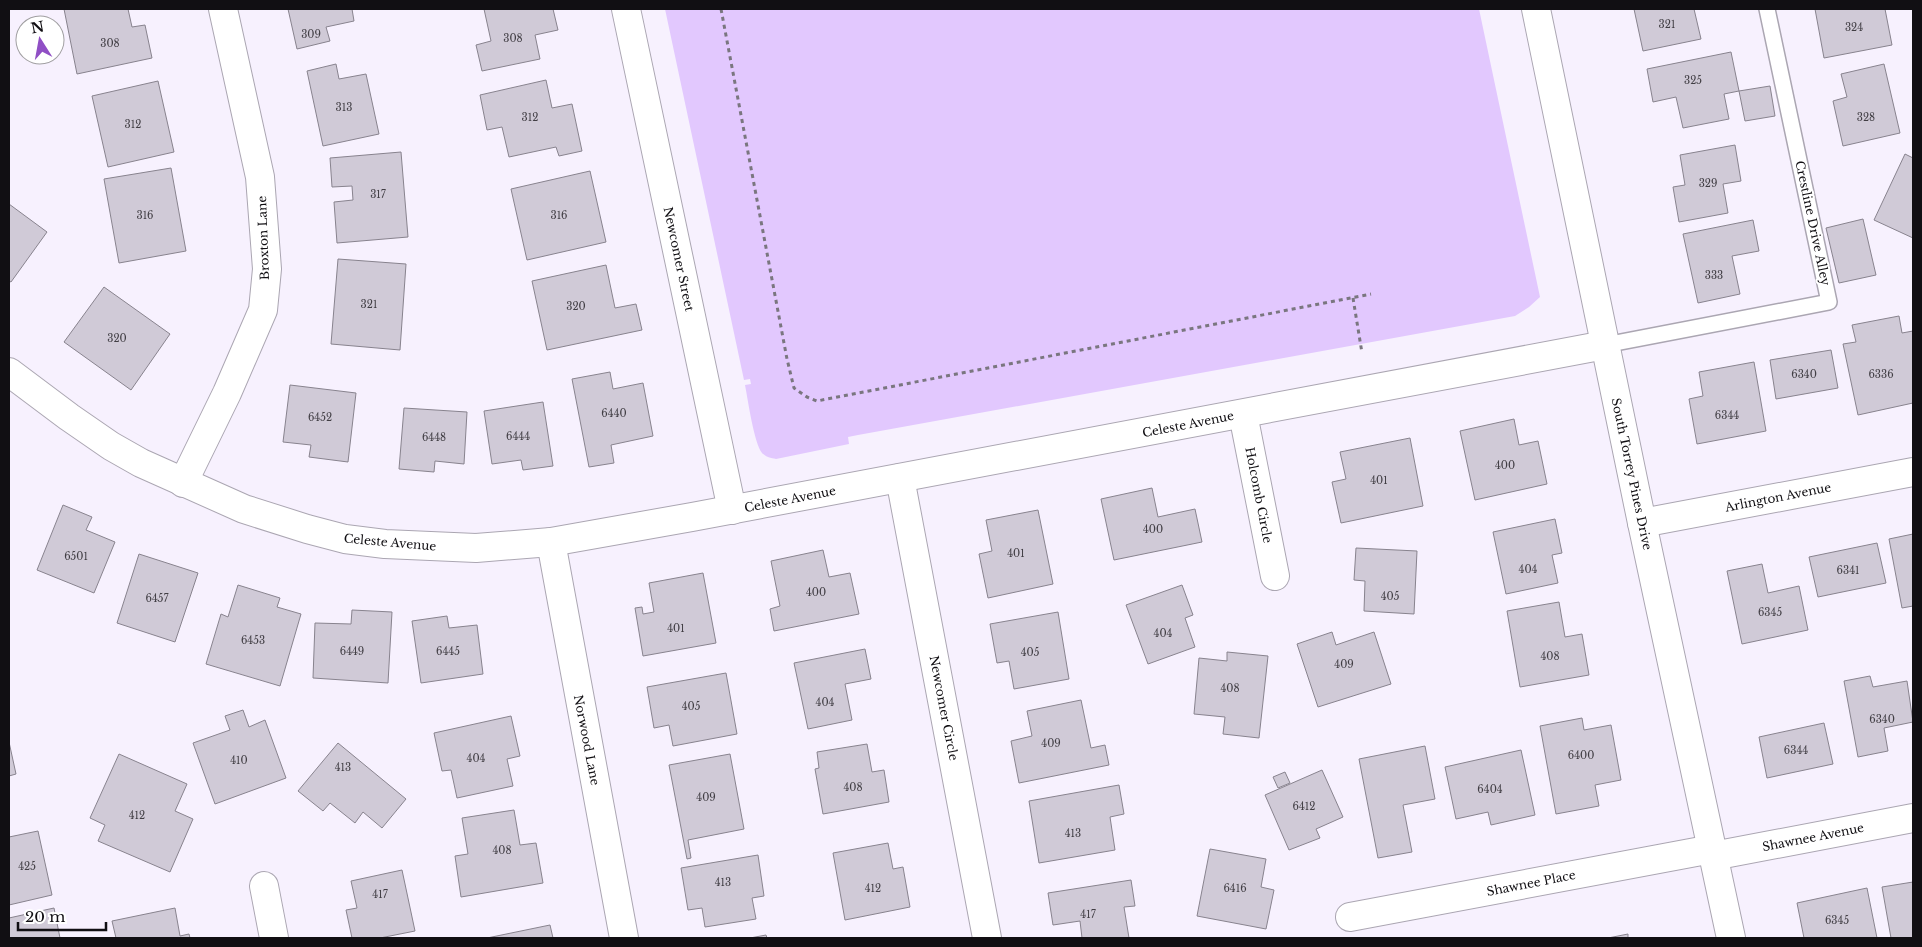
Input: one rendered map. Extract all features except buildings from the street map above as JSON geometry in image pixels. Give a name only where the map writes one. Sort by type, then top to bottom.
[{"type":"street","name":"Broxton Lane","points":[[183,483],[227,393],[263,310],[267,269],[260,176],[223,9]]},
{"type":"street","name":"Newcomer Street","points":[[626,9],[732,510]]},
{"type":"street","name":"South Torrey Pines Drive","points":[[1536,9],[1642,523],[1731,938]]},
{"type":"street","name":"Celeste Avenue","points":[[9,372],[69,418],[111,446],[183,483],[244,509],[345,539],[385,544],[476,548],[551,542],[732,510],[1605,345]]},
{"type":"street","name":"Holcomb Circle","points":[[1243,414],[1275,576]]},
{"type":"street","name":"Arlington Avenue","points":[[1642,523],[1913,472]]},
{"type":"street","name":"Newcomer Circle","points":[[900,478],[987,938]]},
{"type":"street","name":"Norwood Lane","points":[[551,542],[624,938]]},
{"type":"street","name":"Shawnee Avenue","points":[[1712,852],[1913,818]]},
{"type":"street","name":"Shawnee Place","points":[[1350,917],[1712,852]]},
{"type":"street","points":[[264,886],[274,938]]},
{"type":"lane","name":"Crestline Drive Alley","points":[[1605,345],[1829,302],[1767,9]]},
{"type":"path","points":[[721,9],[787,359],[794,388],[807,397],[817,401],[1371,294]]},
{"type":"path","points":[[1353,298],[1362,353]]},
{"type":"shaded area","points":[[665,9],[1479,9],[1540,297],[1515,316],[858,435],[848,437],[849,444],[776,459],[769,457],[762,453],[759,448],[754,431],[745,385],[751,384],[750,379],[744,380]]}]
